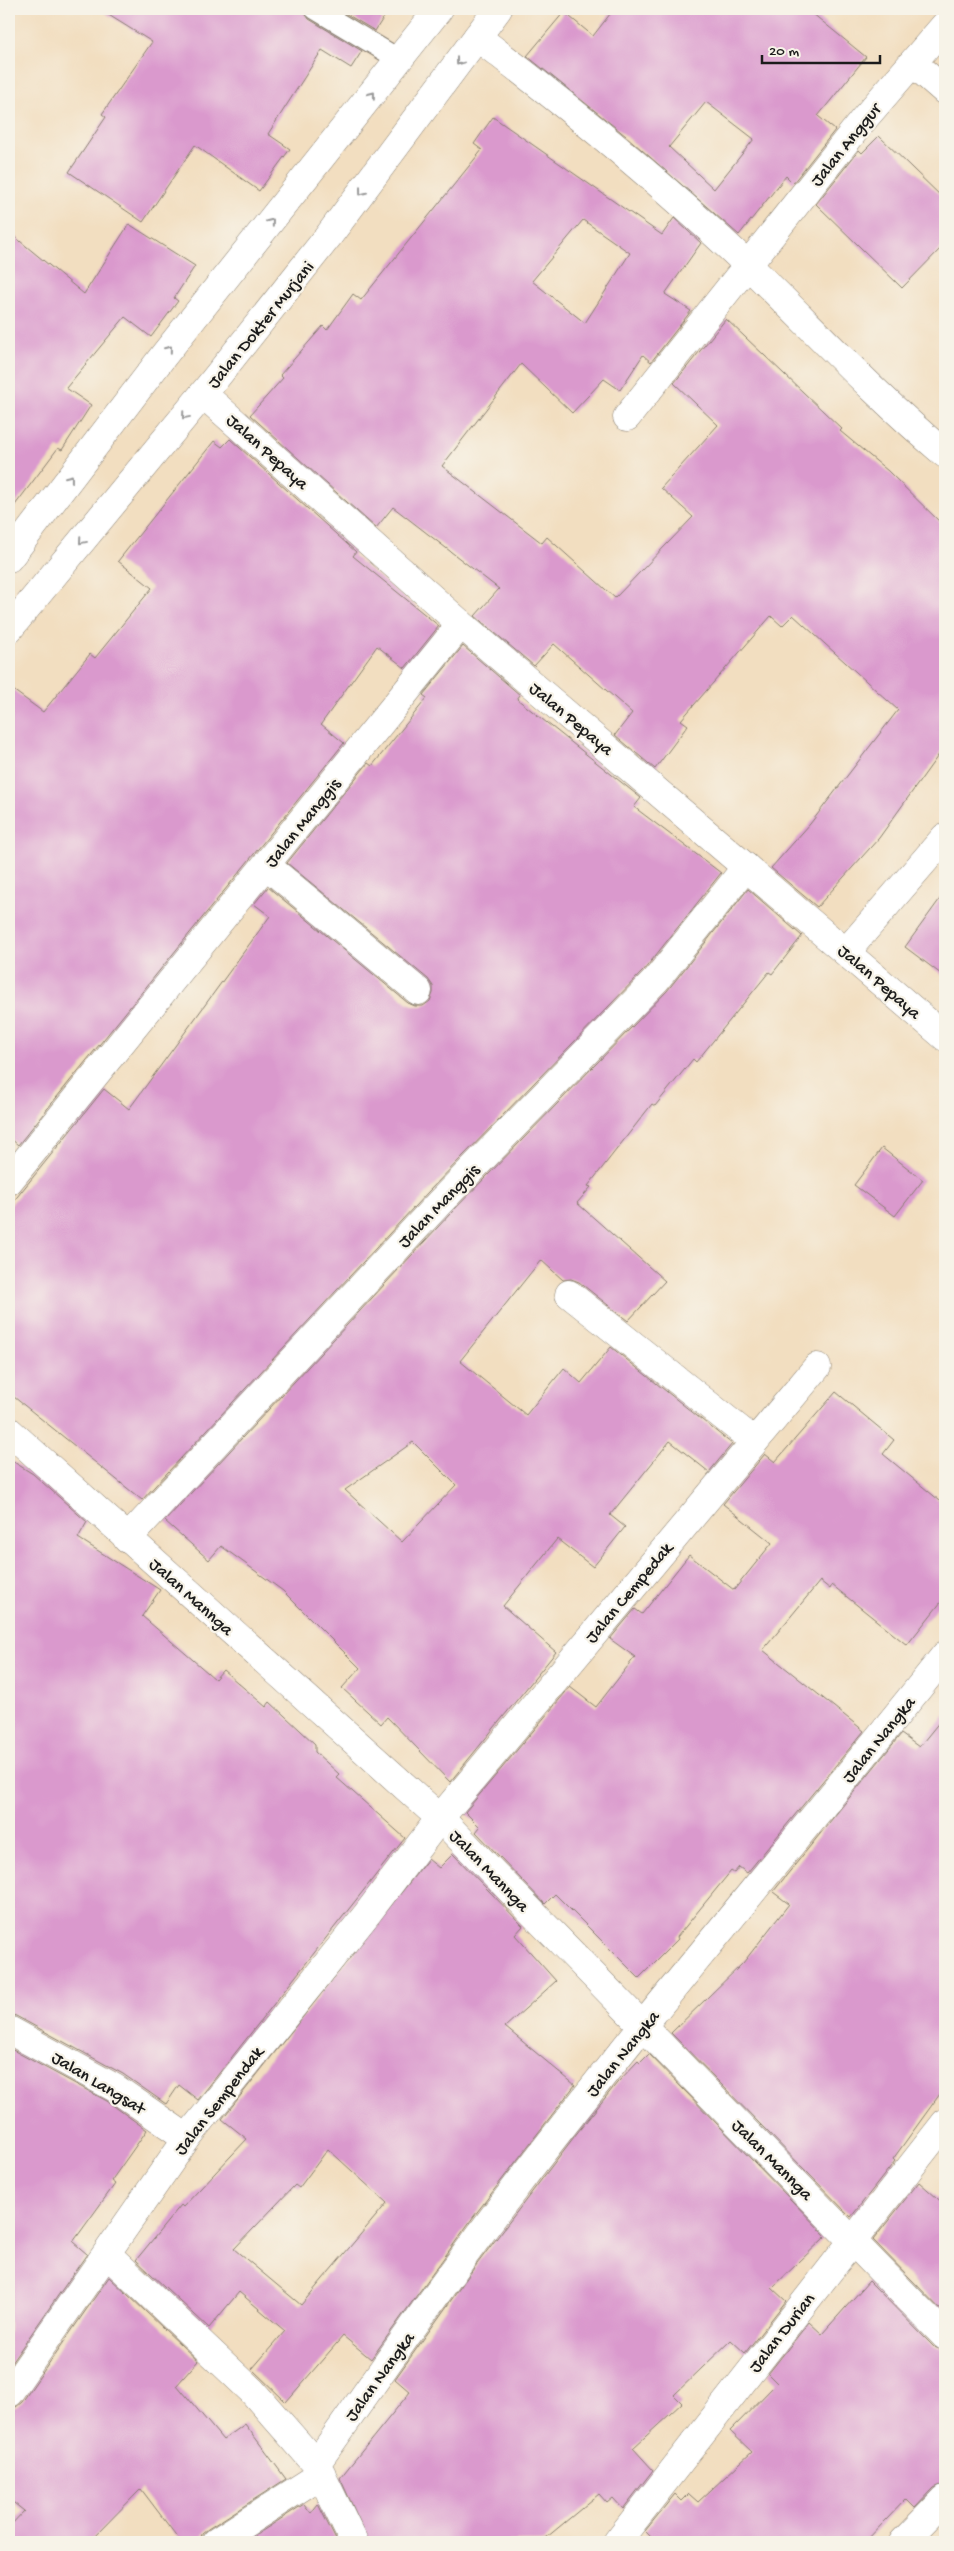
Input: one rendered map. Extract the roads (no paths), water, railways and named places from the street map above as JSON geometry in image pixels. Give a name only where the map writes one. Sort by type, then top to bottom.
[{"type":"street","points":[[9,558],[164,355],[440,9]]},
{"type":"street","name":"Jalan Dokter Murjani","points":[[9,629],[203,394],[328,238],[498,9]]},
{"type":"street","name":"Jalan Anggur","points":[[627,416],[863,120],[945,25]]},
{"type":"street","points":[[477,37],[552,94],[662,187],[748,266],[900,416],[945,454]]},
{"type":"street","points":[[913,62],[945,91]]},
{"type":"street","name":"Jalan Pepaya","points":[[203,394],[461,624],[945,1037]]},
{"type":"street","name":"Jalan Manggis","points":[[9,1181],[267,866],[461,624]]},
{"type":"street","points":[[846,952],[945,837]]},
{"type":"street","points":[[267,866],[418,991]]},
{"type":"street","name":"Jalan Manggis","points":[[127,1539],[439,1203],[656,980],[746,867]]},
{"type":"street","points":[[569,1294],[754,1441]]},
{"type":"street","name":"Jalan Cempedak","points":[[440,1818],[816,1367]]},
{"type":"street","name":"Jalan Mannga","points":[[9,1432],[440,1818],[945,2336]]},
{"type":"street","name":"Jalan Nangka","points":[[319,2469],[511,2193],[643,2026],[945,1655]]},
{"type":"street","name":"Jalan Sempendak","points":[[9,2393],[187,2138],[367,1914],[440,1818]]},
{"type":"street","name":"Jalan Langsat","points":[[9,2030],[115,2088],[187,2138]]},
{"type":"street","name":"Jalan Durian","points":[[617,2542],[945,2123]]},
{"type":"street","points":[[107,2254],[252,2391],[319,2469],[354,2542]]},
{"type":"street","points":[[216,2542],[319,2469]]},
{"type":"street","points":[[903,2542],[945,2499]]},
{"type":"lane","points":[[316,9],[400,60]]}]
